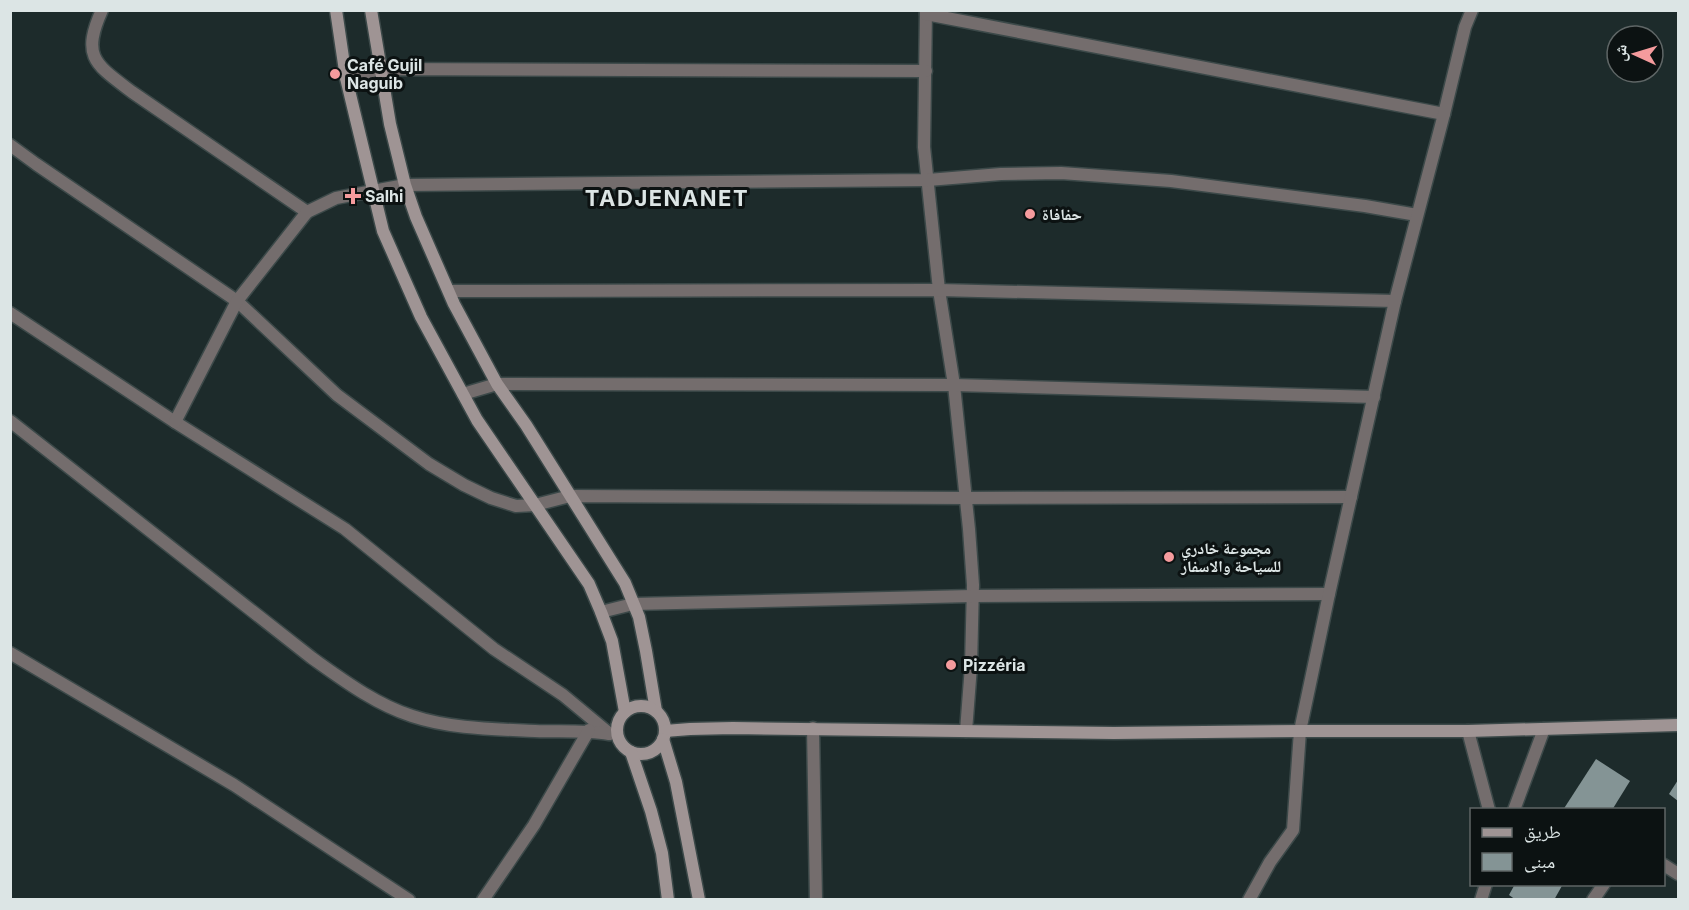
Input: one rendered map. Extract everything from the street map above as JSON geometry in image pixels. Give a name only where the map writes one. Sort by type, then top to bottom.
[{"type":"main road","points":[[336,10],[346,78],[383,231],[421,317],[477,420],[589,584],[612,641],[625,712]]},
{"type":"main road","points":[[371,10],[390,124],[405,185],[416,218],[449,291],[497,384],[526,424],[625,584],[639,617],[656,711],[664,723],[664,735],[676,782],[699,900]]},
{"type":"main road","points":[[656,711],[648,707],[632,708],[620,718],[613,734],[631,752],[646,754],[659,746],[664,735]]},
{"type":"main road","points":[[664,735],[690,729],[813,728],[1114,733],[1468,731],[1678,724]]},
{"type":"main road","points":[[631,752],[651,811],[662,853],[668,900]]},
{"type":"street","points":[[102,10],[93,29],[91,46],[96,60],[104,70],[132,92],[307,212]]},
{"type":"street","points":[[1463,10],[1465,27]]},
{"type":"street","points":[[1249,900],[1270,862],[1293,830],[1300,731],[1329,594],[1395,302],[1465,27],[1472,10]]},
{"type":"street","points":[[966,731],[972,596],[966,498],[954,385],[939,291],[924,147],[926,12],[1444,114]]},
{"type":"street","points":[[346,78],[380,69],[926,71]]},
{"type":"street","points":[[10,145],[237,301],[337,395],[429,464],[490,498],[516,506],[535,505],[570,496],[1351,497]]},
{"type":"street","points":[[175,422],[237,301],[307,212],[336,198],[405,185],[928,180],[1001,174],[1061,173],[1171,181],[1417,215]]},
{"type":"street","points":[[449,291],[939,291],[1395,302]]},
{"type":"street","points":[[10,313],[175,422],[345,529],[494,649],[563,695],[613,734]]},
{"type":"street","points":[[463,394],[497,384],[954,385],[1374,397]]},
{"type":"street","points":[[10,421],[312,658],[384,704],[412,716],[463,727],[559,732],[589,730],[613,734]]},
{"type":"street","points":[[601,612],[633,604],[972,596],[1329,594]]},
{"type":"street","points":[[10,653],[234,785],[409,900]]},
{"type":"street","points":[[813,728],[816,900]]},
{"type":"street","points":[[1515,808],[1544,729]]},
{"type":"street","points":[[483,900],[534,825],[589,730]]},
{"type":"street","points":[[1468,731],[1488,808]]},
{"type":"street","points":[[1665,866],[1678,874]]},
{"type":"street","points":[[1594,899],[1603,886]]},
{"type":"building","points":[[1596,759],[1630,781],[1613,808],[1564,808]]},
{"type":"building","points":[[1678,780],[1678,801],[1669,794]]},
{"type":"building","points":[[1514,886],[1562,886],[1554,900],[1516,900],[1509,895]]},
{"type":"place","name":"Café Gujil Naguib","points":[[335,74]]},
{"type":"place","name":"Salhi","points":[[353,196]]},
{"type":"place","name":"حفافاة","points":[[1030,214]]},
{"type":"place","name":"مجموعة خادري للسياحة والاسفار","points":[[1169,557]]},
{"type":"place","name":"Pizzéria","points":[[951,665]]},
{"type":"district","name":"TADJENANET","points":[[667,198]]}]
